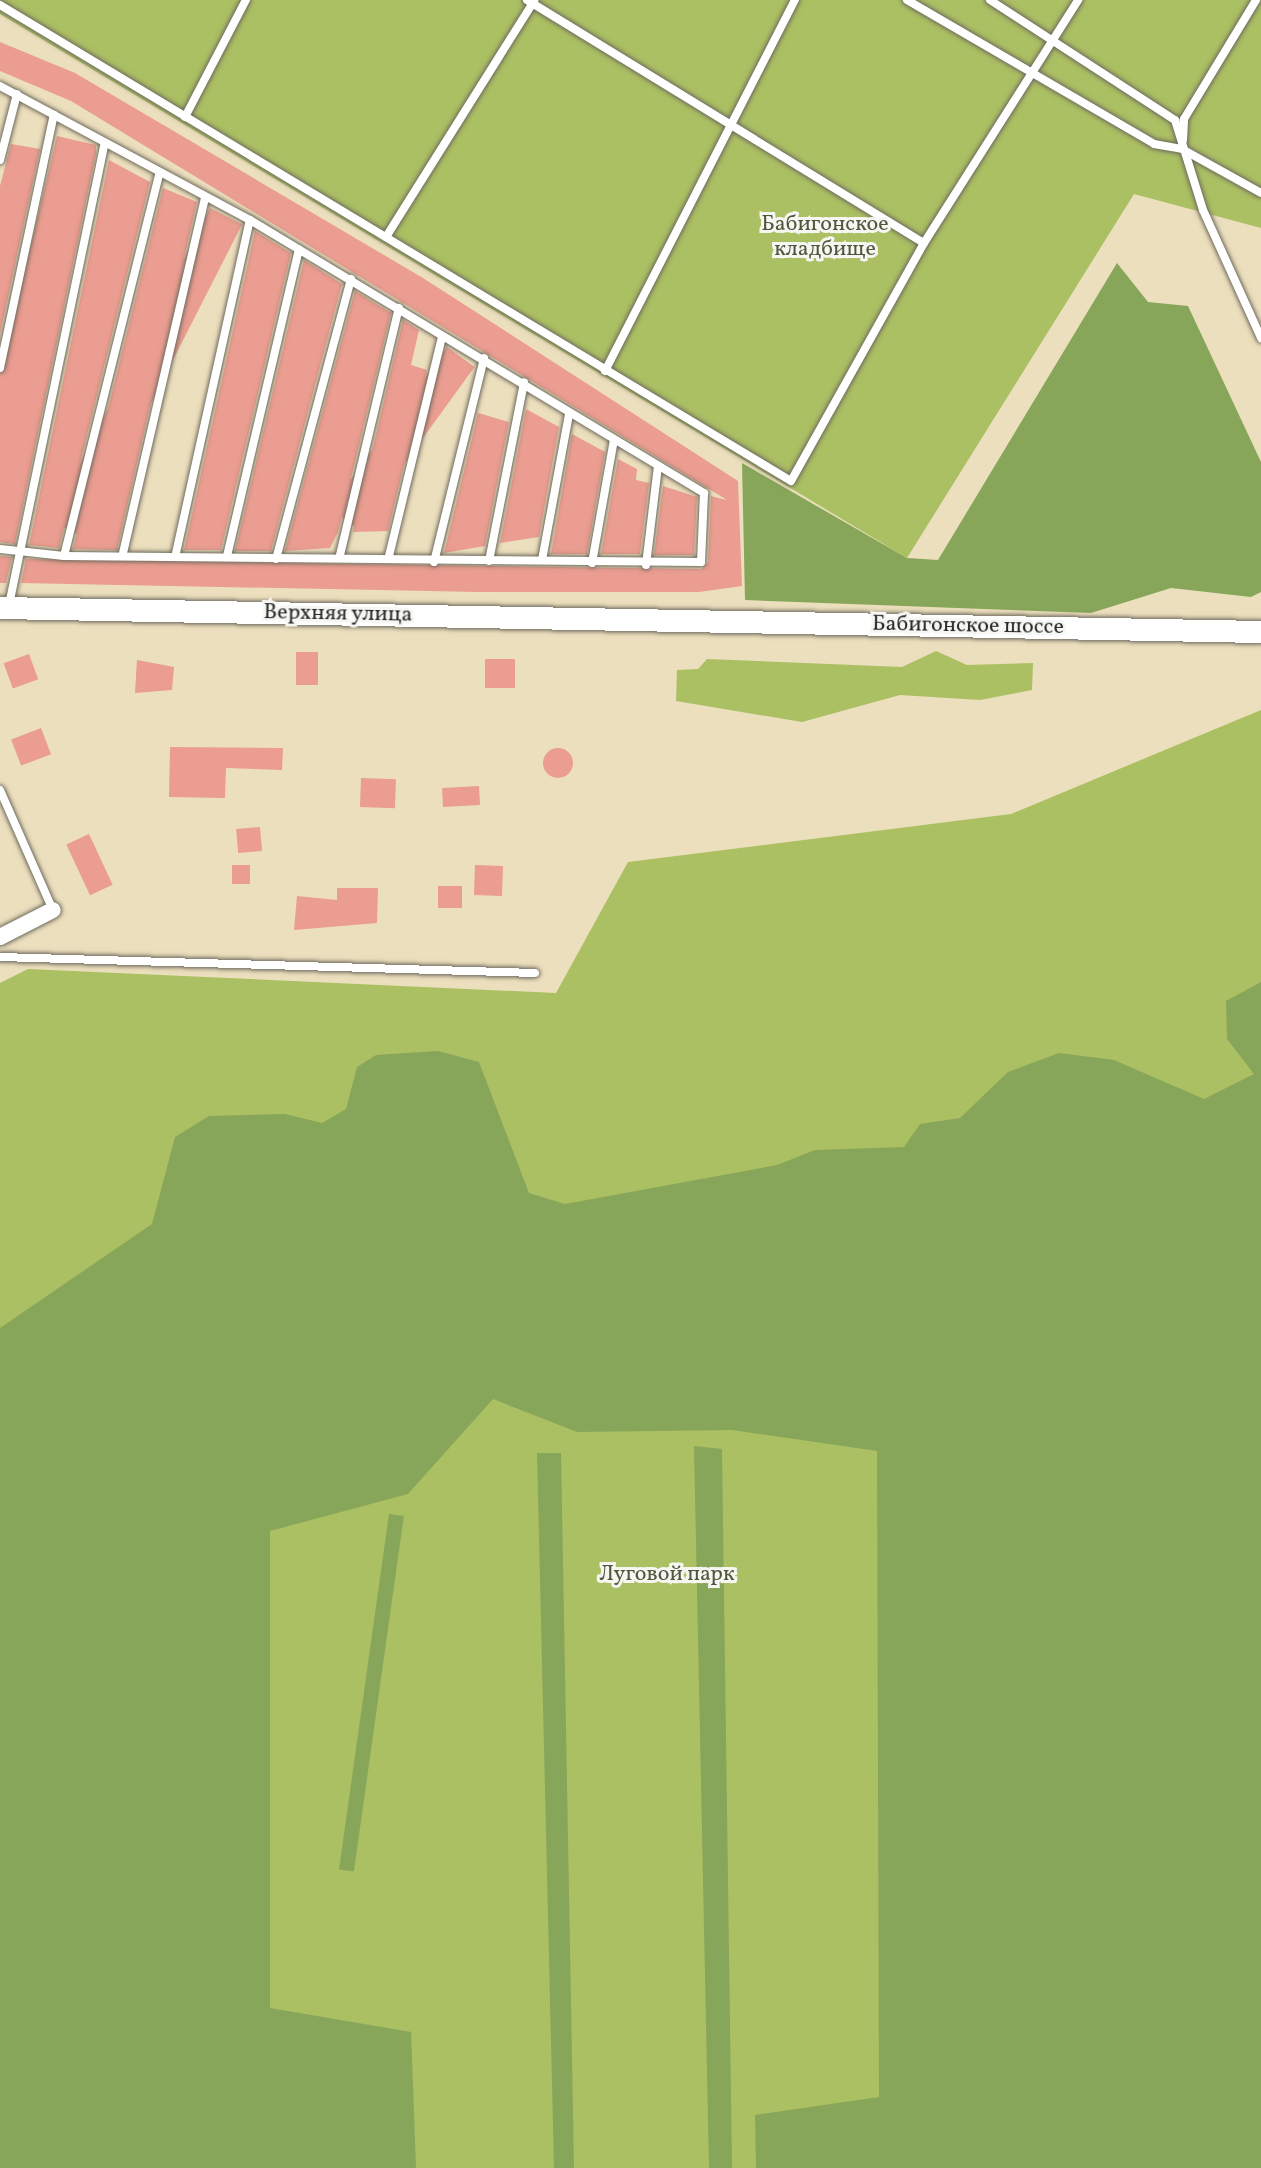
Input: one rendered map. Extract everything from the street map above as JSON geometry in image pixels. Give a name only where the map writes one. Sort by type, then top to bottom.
[{"type":"street","name":"Верхняя улица","points":[[4,608],[676,620]]},
{"type":"street","name":"Бабигонское шоссе","points":[[676,620],[1261,632]]},
{"type":"street","points":[[0,937],[53,910]]},
{"type":"lane","points":[[185,117],[246,0]]},
{"type":"lane","points":[[605,371],[795,0]]},
{"type":"lane","points":[[907,0],[1154,144],[1182,149],[1261,193]]},
{"type":"lane","points":[[990,0],[1153,100],[1175,120],[1182,149],[1261,338]]},
{"type":"lane","points":[[0,5],[791,481],[924,243],[1028,71],[1055,39],[1078,0]]},
{"type":"lane","points":[[1182,149],[1184,119],[1256,0]]},
{"type":"lane","points":[[386,237],[531,1],[924,243]]},
{"type":"lane","points":[[0,86],[159,176],[250,220],[704,493],[701,562],[646,565],[542,560],[434,562],[389,556],[276,559],[176,553],[64,556],[0,549]]},
{"type":"lane","points":[[0,160],[17,94]]},
{"type":"lane","points":[[0,368],[54,115]]},
{"type":"lane","points":[[4,608],[105,143]]},
{"type":"lane","points":[[64,556],[159,176]]},
{"type":"lane","points":[[123,553],[205,199]]},
{"type":"lane","points":[[176,553],[250,220]]},
{"type":"lane","points":[[227,556],[299,249]]},
{"type":"lane","points":[[276,559],[351,279]]},
{"type":"lane","points":[[340,555],[399,308]]},
{"type":"lane","points":[[389,556],[442,337]]},
{"type":"lane","points":[[434,562],[484,358]]},
{"type":"lane","points":[[489,561],[524,382]]},
{"type":"lane","points":[[542,560],[569,414]]},
{"type":"lane","points":[[592,563],[614,440]]},
{"type":"lane","points":[[646,565],[658,466]]},
{"type":"lane","points":[[0,790],[53,910]]},
{"type":"lane","points":[[0,957],[535,973]]},
{"type":"green space","name":"Бабигонское кладбище","points":[[0,0],[1261,0],[1261,228],[1134,194],[907,558],[0,14]]},
{"type":"green space","points":[[1117,263],[1148,302],[1188,306],[1261,462],[1261,592],[1251,597],[1171,588],[1091,613],[745,600],[742,463],[907,558],[938,560]]},
{"type":"green space","points":[[936,651],[967,665],[1033,663],[1032,690],[980,700],[900,695],[802,722],[676,701],[677,670],[698,669],[707,659],[902,667]]},
{"type":"green space","name":"Луговой парк","points":[[1261,710],[1261,2168],[0,2168],[0,983],[28,969],[556,993],[628,862],[1011,814]]},
{"type":"green space","points":[[1261,982],[1261,2168],[756,2168],[755,2115],[879,2097],[877,1451],[732,1430],[577,1432],[493,1399],[408,1494],[270,1531],[270,2008],[411,2032],[416,2168],[0,2168],[0,1328],[152,1224],[175,1137],[209,1116],[285,1114],[322,1123],[346,1109],[357,1067],[376,1055],[438,1051],[479,1062],[529,1193],[565,1204],[777,1165],[815,1150],[904,1147],[920,1124],[960,1118],[1008,1072],[1059,1053],[1114,1060],[1204,1099],[1254,1074],[1227,1039],[1226,1001]]},
{"type":"green space","points":[[694,1446],[722,1449],[732,2168],[709,2168]]},
{"type":"green space","points":[[537,1453],[561,1453],[574,2168],[554,2168]]},
{"type":"green space","points":[[389,1514],[404,1516],[354,1872],[339,1870]]},
{"type":"building","points":[[0,42],[75,73],[423,278],[738,481],[742,586],[699,592],[478,592],[21,583],[26,559],[701,569],[708,562],[711,496],[727,500],[71,101],[0,71]]},
{"type":"building","points":[[57,136],[96,145],[96,153],[15,544],[0,542],[0,375]]},
{"type":"building","points":[[11,144],[40,149],[0,334],[0,186]]},
{"type":"building","points":[[109,160],[150,182],[59,548],[29,545]]},
{"type":"building","points":[[163,188],[197,202],[117,550],[73,549]]},
{"type":"building","points":[[210,208],[242,224],[83,537],[51,521]]},
{"type":"building","points":[[255,231],[291,253],[221,550],[184,550]]},
{"type":"building","points":[[304,260],[342,284],[271,551],[235,551]]},
{"type":"building","points":[[355,291],[391,313],[338,532],[330,548],[285,551]]},
{"type":"building","points":[[403,320],[419,330],[411,365],[427,370],[388,531],[353,532]]},
{"type":"building","points":[[447,347],[475,367],[357,529],[329,509]]},
{"type":"building","points":[[526,409],[559,427],[539,537],[500,543]]},
{"type":"building","points":[[478,413],[509,422],[485,546],[444,553]]},
{"type":"building","points":[[572,434],[605,452],[587,554],[551,554]]},
{"type":"building","points":[[618,459],[637,469],[636,480],[649,483],[640,554],[601,554]]},
{"type":"building","points":[[663,486],[697,497],[694,555],[654,555]]},
{"type":"building","points":[[0,556],[12,557],[6,583],[0,583]]},
{"type":"building","points":[[296,652],[318,652],[318,685],[296,685]]},
{"type":"building","points":[[29,654],[38,679],[13,689],[4,663]]},
{"type":"building","points":[[485,659],[515,659],[515,688],[485,688]]},
{"type":"building","points":[[137,660],[174,667],[172,690],[135,693]]},
{"type":"building","points":[[41,728],[51,754],[21,766],[11,739]]},
{"type":"building","points":[[170,747],[283,748],[282,770],[226,768],[225,798],[169,797]]},
{"type":"building","points":[[558,748],[569,752],[573,763],[569,774],[558,778],[547,774],[543,763],[547,752]]},
{"type":"building","points":[[361,778],[396,779],[395,808],[360,807]]},
{"type":"building","points":[[479,786],[480,805],[443,807],[442,788]]},
{"type":"building","points":[[260,827],[262,851],[238,853],[236,829]]},
{"type":"building","points":[[89,834],[113,885],[90,895],[66,845]]},
{"type":"building","points":[[232,865],[250,865],[250,884],[232,884]]},
{"type":"building","points":[[475,865],[503,866],[502,896],[474,895]]},
{"type":"building","points":[[438,886],[462,886],[462,908],[438,908]]},
{"type":"building","points":[[337,888],[378,888],[377,923],[294,930],[297,896],[337,900]]}]
